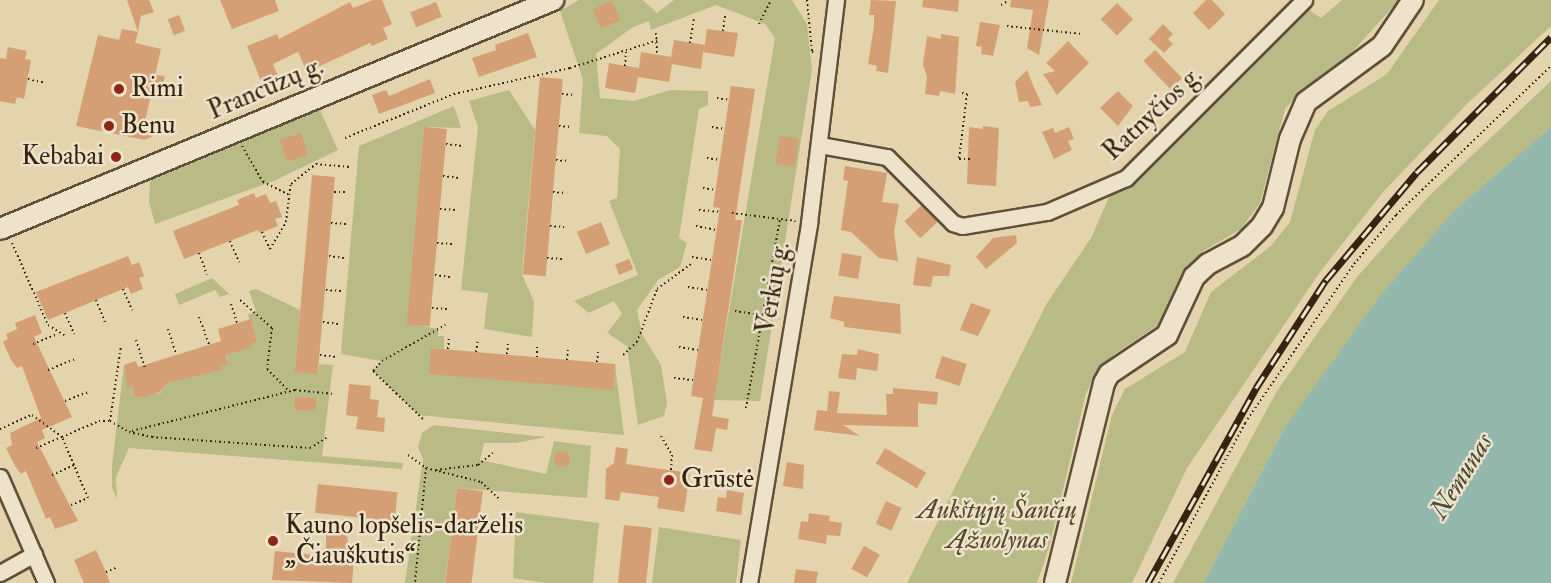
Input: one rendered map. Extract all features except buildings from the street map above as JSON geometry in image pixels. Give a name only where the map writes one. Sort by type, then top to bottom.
[{"type":"street","name":"Prancūzų g.","points":[[2,228],[553,0]]},
{"type":"street","name":"Verkių g.","points":[[749,583],[809,223],[836,0]]},
{"type":"street","name":"Ratnyčios g.","points":[[820,145],[887,157],[953,223],[962,226],[1047,212],[1126,178],[1304,0]]},
{"type":"street","points":[[1055,583],[1104,383],[1109,374],[1167,335],[1186,289],[1208,264],[1242,246],[1262,226],[1273,208],[1290,138],[1306,102],[1382,46],[1413,0]]},
{"type":"street","points":[[0,477],[46,583]]},
{"type":"street","points":[[0,573],[34,554]]},
{"type":"path","points":[[759,24],[771,0]]},
{"type":"path","points":[[807,0],[812,52],[828,54]]},
{"type":"path","points":[[1001,5],[1009,0]]},
{"type":"path","points":[[723,31],[725,16]]},
{"type":"path","points":[[690,43],[694,19]]},
{"type":"path","points":[[1007,26],[1082,34]]},
{"type":"path","points":[[656,33],[657,55]]},
{"type":"path","points":[[345,138],[454,94],[626,52],[658,40]]},
{"type":"path","points":[[625,66],[626,52]]},
{"type":"path","points":[[1159,583],[1245,423],[1354,264],[1396,215],[1551,66]]},
{"type":"path","points":[[28,79],[45,83]]},
{"type":"path","points":[[962,93],[967,94],[959,159],[970,159]]},
{"type":"path","points":[[562,94],[573,95]]},
{"type":"path","points":[[717,98],[729,100]]},
{"type":"path","points":[[559,126],[571,127]]},
{"type":"path","points":[[712,128],[724,129]]},
{"type":"path","points":[[234,132],[262,182],[288,194]]},
{"type":"path","points":[[446,144],[463,146]]},
{"type":"path","points":[[707,158],[720,160]]},
{"type":"path","points":[[556,160],[569,161]]},
{"type":"path","points":[[262,232],[270,249],[286,222],[291,184],[316,164],[350,167]]},
{"type":"path","points":[[443,176],[460,178]]},
{"type":"path","points":[[703,188],[715,190]]},
{"type":"path","points":[[334,192],[348,192]]},
{"type":"path","points":[[553,192],[566,194]]},
{"type":"path","points":[[440,208],[457,210]]},
{"type":"path","points":[[699,210],[720,212]]},
{"type":"path","points":[[732,213],[809,223]]},
{"type":"path","points":[[746,408],[765,316],[780,219]]},
{"type":"path","points":[[332,223],[346,224]]},
{"type":"path","points":[[550,226],[564,227]]},
{"type":"path","points":[[696,226],[717,230]]},
{"type":"path","points":[[2,228],[48,325],[58,334],[67,337]]},
{"type":"path","points":[[230,241],[239,262]]},
{"type":"path","points":[[437,243],[453,244]]},
{"type":"path","points":[[199,253],[207,275]]},
{"type":"path","points":[[329,256],[344,258]]},
{"type":"path","points":[[692,257],[712,260]]},
{"type":"path","points":[[547,258],[562,259]]},
{"type":"path","points":[[623,355],[637,342],[657,289],[691,264]]},
{"type":"path","points":[[435,275],[450,277]]},
{"type":"path","points":[[688,287],[707,290]]},
{"type":"path","points":[[123,288],[132,310]]},
{"type":"path","points":[[326,290],[342,291]]},
{"type":"path","points":[[96,300],[105,322]]},
{"type":"path","points":[[240,300],[272,328],[267,369],[289,391]]},
{"type":"path","points":[[231,304],[237,323]]},
{"type":"path","points":[[432,308],[447,309]]},
{"type":"path","points":[[735,311],[793,319]]},
{"type":"path","points":[[65,313],[74,334]]},
{"type":"path","points":[[199,317],[209,344]]},
{"type":"path","points":[[683,317],[703,320]]},
{"type":"path","points":[[323,322],[339,324]]},
{"type":"path","points":[[423,420],[373,371],[382,361],[446,325]]},
{"type":"path","points":[[168,329],[176,353]]},
{"type":"path","points":[[33,344],[58,334]]},
{"type":"path","points":[[448,349],[449,337]]},
{"type":"path","points":[[136,340],[145,368]]},
{"type":"path","points":[[476,352],[478,340]]},
{"type":"path","points":[[507,354],[508,343]]},
{"type":"path","points":[[110,421],[121,346]]},
{"type":"path","points":[[537,346],[537,357]]},
{"type":"path","points":[[679,347],[698,350]]},
{"type":"path","points":[[567,360],[568,349]]},
{"type":"path","points":[[597,362],[598,352]]},
{"type":"path","points":[[320,355],[337,357]]},
{"type":"path","points":[[48,370],[75,359]]},
{"type":"path","points":[[674,378],[693,380]]},
{"type":"path","points":[[129,432],[289,391],[334,394]]},
{"type":"path","points":[[65,401],[88,392]]},
{"type":"path","points":[[0,429],[32,415],[62,437],[88,498],[71,505]]},
{"type":"path","points":[[36,448],[99,421],[110,421],[129,432],[310,448],[329,436]]},
{"type":"path","points":[[661,436],[672,455],[671,470]]},
{"type":"path","points":[[434,471],[478,465],[493,453]]},
{"type":"path","points":[[408,455],[434,471],[482,482],[499,499]]},
{"type":"path","points":[[52,475],[74,465]]},
{"type":"path","points":[[415,583],[426,468]]},
{"type":"path","points":[[106,572],[117,567]]},
{"type":"green space","points":[[579,0],[643,0],[657,13],[674,0],[792,0],[807,24],[812,70],[760,401],[714,400],[775,38],[765,24],[716,5],[651,30],[649,21],[633,27],[596,54],[600,98],[634,101],[670,90],[708,91],[708,105],[699,109],[679,238],[687,243],[680,267],[658,280],[637,310],[642,334],[661,365],[667,403],[664,416],[638,425],[627,346],[607,333],[622,314],[614,301],[589,313],[574,301],[638,275],[609,201],[617,198],[620,149],[607,136],[579,133],[583,80],[560,11]]},
{"type":"green space","name":"Aukštųjų Šančių Ąžuolynas","points":[[1342,0],[1399,0],[1346,59],[1299,94],[1285,109],[1260,203],[1241,229],[1205,250],[1184,269],[1161,323],[1113,355],[1098,372],[1086,393],[1049,548],[1037,583],[907,583],[1047,303],[1091,238],[1110,195],[1150,169],[1305,7],[1321,18]]},
{"type":"green space","points":[[1439,0],[1551,0],[1551,26],[1468,103],[1384,191],[1320,272],[1187,468],[1132,583],[1071,583],[1112,415],[1125,389],[1185,352],[1211,292],[1271,246],[1290,222],[1315,130],[1328,111],[1387,74]]},
{"type":"green space","points":[[1551,81],[1551,127],[1455,210],[1285,427],[1204,583],[1173,583],[1277,391],[1357,277],[1430,195]]},
{"type":"green space","points":[[509,90],[535,130],[522,274],[534,302],[532,337],[484,329],[488,293],[461,290],[478,127],[469,101]]},
{"type":"green space","points":[[454,106],[461,128],[424,127],[408,323],[438,329],[438,336],[444,336],[444,349],[431,348],[613,389],[615,364],[624,435],[418,415],[373,371],[381,361],[341,354],[359,146]]},
{"type":"green space","points":[[320,110],[338,150],[276,180],[155,224],[149,202],[150,181]]},
{"type":"green space","points":[[212,278],[229,294],[220,297],[215,290],[179,305],[175,294]]},
{"type":"green space","points":[[256,289],[300,310],[295,372],[318,374],[319,364],[333,365],[322,456],[403,463],[402,469],[129,448],[116,477],[117,499],[112,488],[112,465],[124,365],[127,387],[132,386],[135,397],[160,393],[167,383],[221,370],[220,366],[229,363],[226,352],[251,347],[251,344],[257,341],[248,315],[256,311],[249,291]]},
{"type":"green space","points":[[434,425],[546,437],[516,443],[484,443],[480,460],[546,474],[554,441],[591,446],[587,498],[457,488],[445,583],[405,583],[423,459],[418,447],[422,433]]},
{"type":"green space","points":[[516,512],[599,523],[593,583],[546,583],[513,578]]},
{"type":"green space","points":[[659,527],[741,540],[736,583],[652,583]]},
{"type":"water","name":"Nemunas","points":[[1551,127],[1551,583],[1204,583],[1285,427],[1380,296],[1455,210]]},
{"type":"railway","points":[[1148,583],[1256,388],[1326,280],[1417,172],[1551,37]]},
{"type":"place","name":"Rimi","points":[[119,89]]},
{"type":"place","name":"Benu","points":[[109,126]]},
{"type":"place","name":"Kebabai","points":[[116,157]]},
{"type":"place","name":"Grūstė","points":[[669,480]]},
{"type":"place","name":"Kauno lopšelis-darželis „Čiauškutis“","points":[[273,541]]}]
